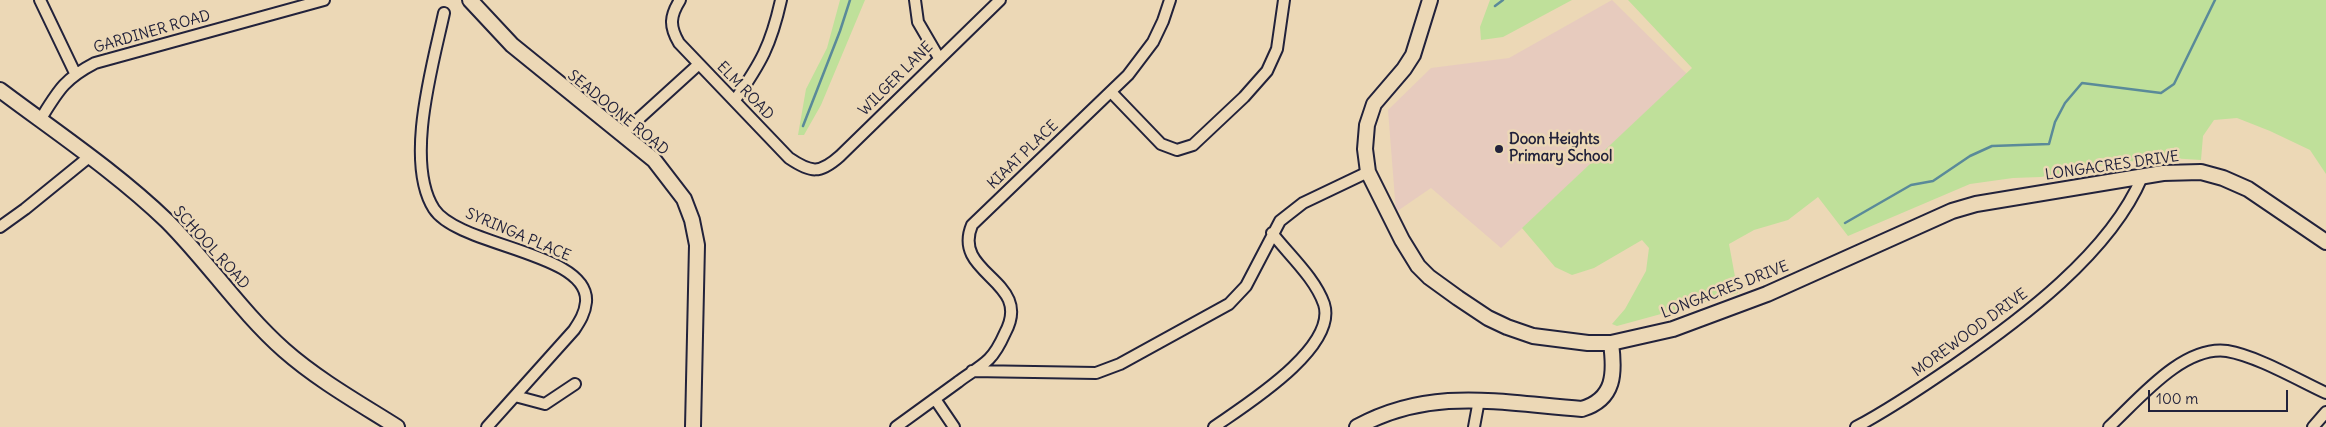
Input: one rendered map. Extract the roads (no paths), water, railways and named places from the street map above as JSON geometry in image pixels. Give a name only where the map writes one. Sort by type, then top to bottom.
[{"type":"street","points":[[40,0],[75,73]]},
{"type":"street","name":"GARDINER ROAD","points":[[40,120],[63,84],[75,73],[95,63],[324,0]]},
{"type":"street","name":"SEADOONE ROAD","points":[[470,0],[512,45],[551,79],[654,160],[684,199],[692,220],[697,246],[694,427]]},
{"type":"street","name":"ELM ROAD","points":[[680,0],[674,10],[672,32],[699,64],[789,158],[810,170]]},
{"type":"street","points":[[735,100],[758,66],[768,47],[774,33],[781,0]]},
{"type":"street","points":[[915,0],[918,22],[939,58]]},
{"type":"street","name":"WILGER LANE","points":[[810,170],[821,170],[829,166],[1000,0]]},
{"type":"street","name":"KIAAT PLACE","points":[[896,427],[988,359],[1010,324],[1011,302],[1006,293],[971,257],[968,246],[970,230],[980,217],[1111,92],[1141,59],[1154,42],[1164,21],[1170,0]]},
{"type":"street","points":[[1111,92],[1161,144],[1177,150],[1193,145],[1244,97],[1267,71],[1277,49],[1284,0]]},
{"type":"street","name":"LONGACRES DRIVE","points":[[1430,0],[1413,55],[1404,69],[1374,104],[1367,125],[1365,149],[1368,172],[1402,240],[1418,266],[1429,277],[1488,318],[1533,336],[1588,343],[1611,343],[1672,329],[1731,309],[1952,211],[1968,206],[2179,171],[2201,172],[2223,178],[2248,189],[2326,242]]},
{"type":"street","name":"SYRINGA PLACE","points":[[444,12],[424,112],[421,166],[422,178],[434,210],[446,221],[462,229],[572,274],[582,286],[586,300],[584,313],[574,330],[486,427]]},
{"type":"street","points":[[622,134],[699,64]]},
{"type":"street","name":"SCHOOL ROAD","points":[[0,90],[89,157],[167,222],[226,289],[284,349],[306,367],[397,427]]},
{"type":"street","points":[[0,227],[32,204],[89,157]]},
{"type":"street","points":[[972,371],[1096,373],[1114,368],[1229,304],[1246,286],[1272,233],[1284,217],[1303,203],[1368,172]]},
{"type":"street","name":"MOREWOOD DRIVE","points":[[1856,427],[1898,405],[1999,335],[2066,278],[2118,218],[2131,200],[2142,177]]},
{"type":"street","points":[[1214,427],[1296,365],[1310,350],[1320,335],[1324,321],[1324,306],[1317,289],[1272,233]]},
{"type":"street","points":[[1357,427],[1376,416],[1424,402],[1452,399],[1582,409],[1595,405],[1605,397],[1610,386],[1612,376],[1611,343]]},
{"type":"street","points":[[2109,427],[2168,373],[2184,361],[2210,351],[2228,352],[2245,356],[2326,393]]},
{"type":"street","points":[[514,396],[545,404],[575,384]]},
{"type":"street","points":[[935,399],[954,427]]},
{"type":"street","points":[[1474,427],[1479,400]]},
{"type":"street","points":[[2313,427],[2326,412]]},
{"type":"waterway","points":[[803,126],[850,0]]},
{"type":"waterway","points":[[1495,6],[1503,0]]},
{"type":"waterway","points":[[1845,223],[1911,185],[1933,181],[1970,156],[1992,146],[2049,144],[2055,122],[2065,103],[2082,83],[2161,93],[2174,84],[2215,0]]},
{"type":"place","name":"Doon Heights Primary School","points":[[1499,149]]}]
